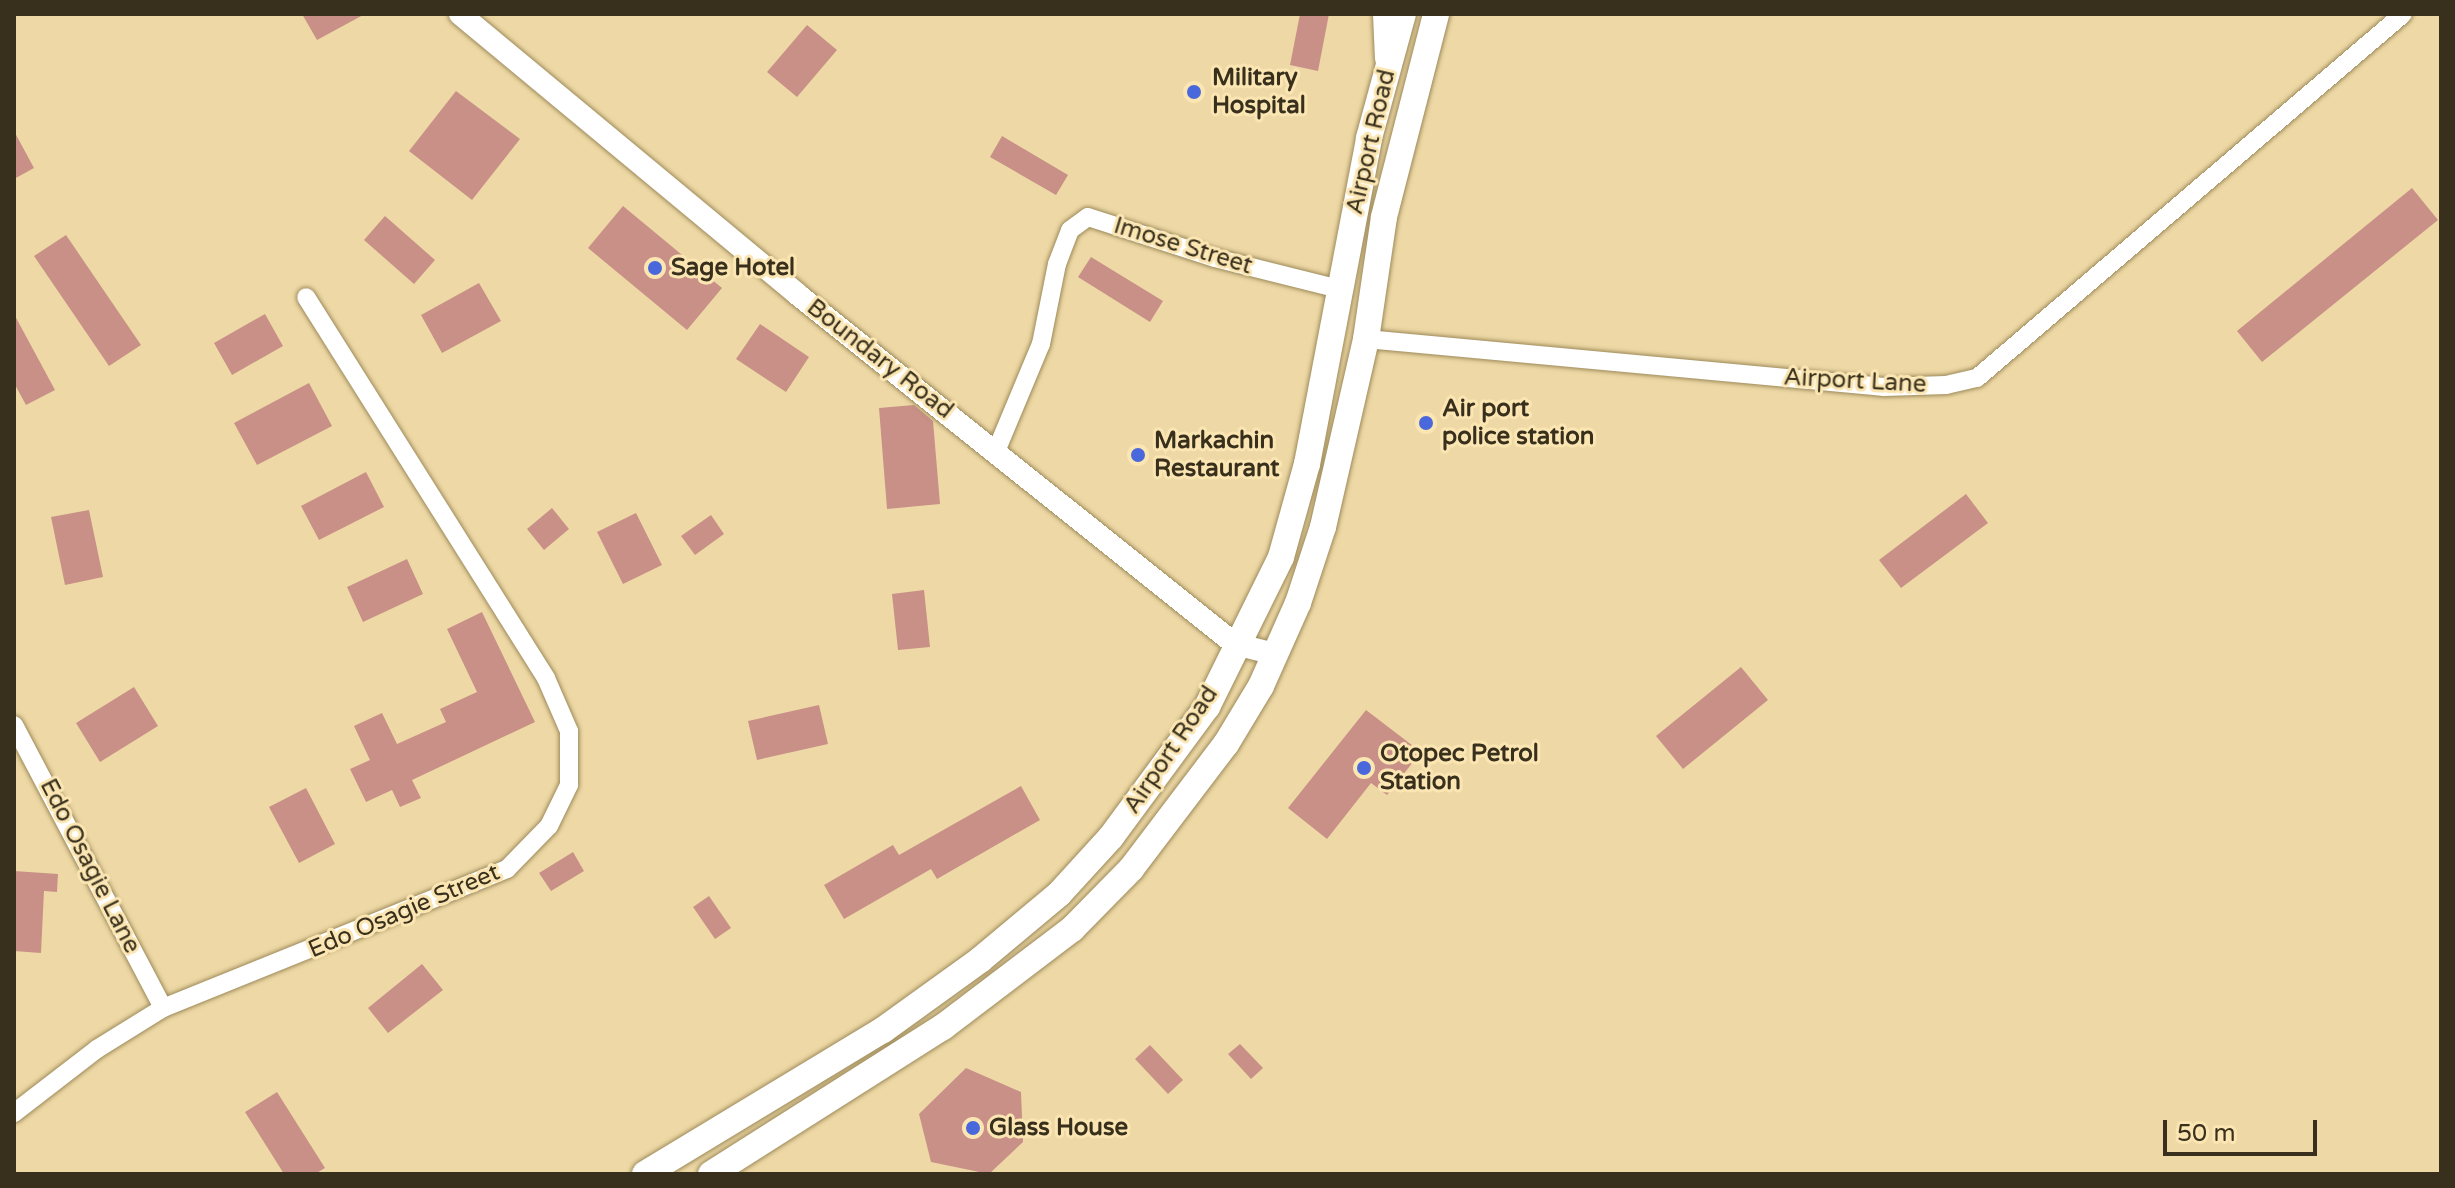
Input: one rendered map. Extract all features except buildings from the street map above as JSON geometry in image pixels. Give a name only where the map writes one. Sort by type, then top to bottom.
[{"type":"main road","name":"Airport Road","points":[[645,1174],[883,1030],[980,960],[1059,894],[1164,769],[1207,707],[1235,644],[1281,557],[1307,464],[1339,289],[1403,14]]},
{"type":"main road","name":"Airport Road","points":[[711,1174],[943,1027],[1072,929],[1131,869],[1226,744],[1275,654],[1323,527],[1366,339],[1384,217],[1412,93],[1436,14]]},
{"type":"main road","points":[[1385,82],[1412,93]]},
{"type":"street","name":"Boundary Road","points":[[460,14],[797,294],[997,449],[1235,644],[1275,654]]},
{"type":"street","points":[[1382,14],[1385,82]]},
{"type":"street","name":"Airport Lane","points":[[1366,339],[1884,387],[1946,385],[1977,378],[2403,14]]},
{"type":"street","name":"Imose Street","points":[[997,449],[1041,344],[1057,264],[1070,230],[1088,217],[1215,258],[1339,289]]},
{"type":"street","name":"Edo Osagie Street","points":[[14,1113],[97,1049],[163,1008],[507,869],[549,826],[569,785],[569,731],[546,678],[306,297]]},
{"type":"street","name":"Edo Osagie Lane","points":[[14,725],[163,1008]]},
{"type":"place","name":"Military Hospital","points":[[1194,92]]},
{"type":"place","name":"Sage Hotel","points":[[655,268]]},
{"type":"place","name":"Air port police station","points":[[1426,423]]},
{"type":"place","name":"Markachin Restaurant","points":[[1138,455]]},
{"type":"place","name":"Otopec Petrol Station","points":[[1364,768]]},
{"type":"place","name":"Glass House","points":[[973,1128]]}]
